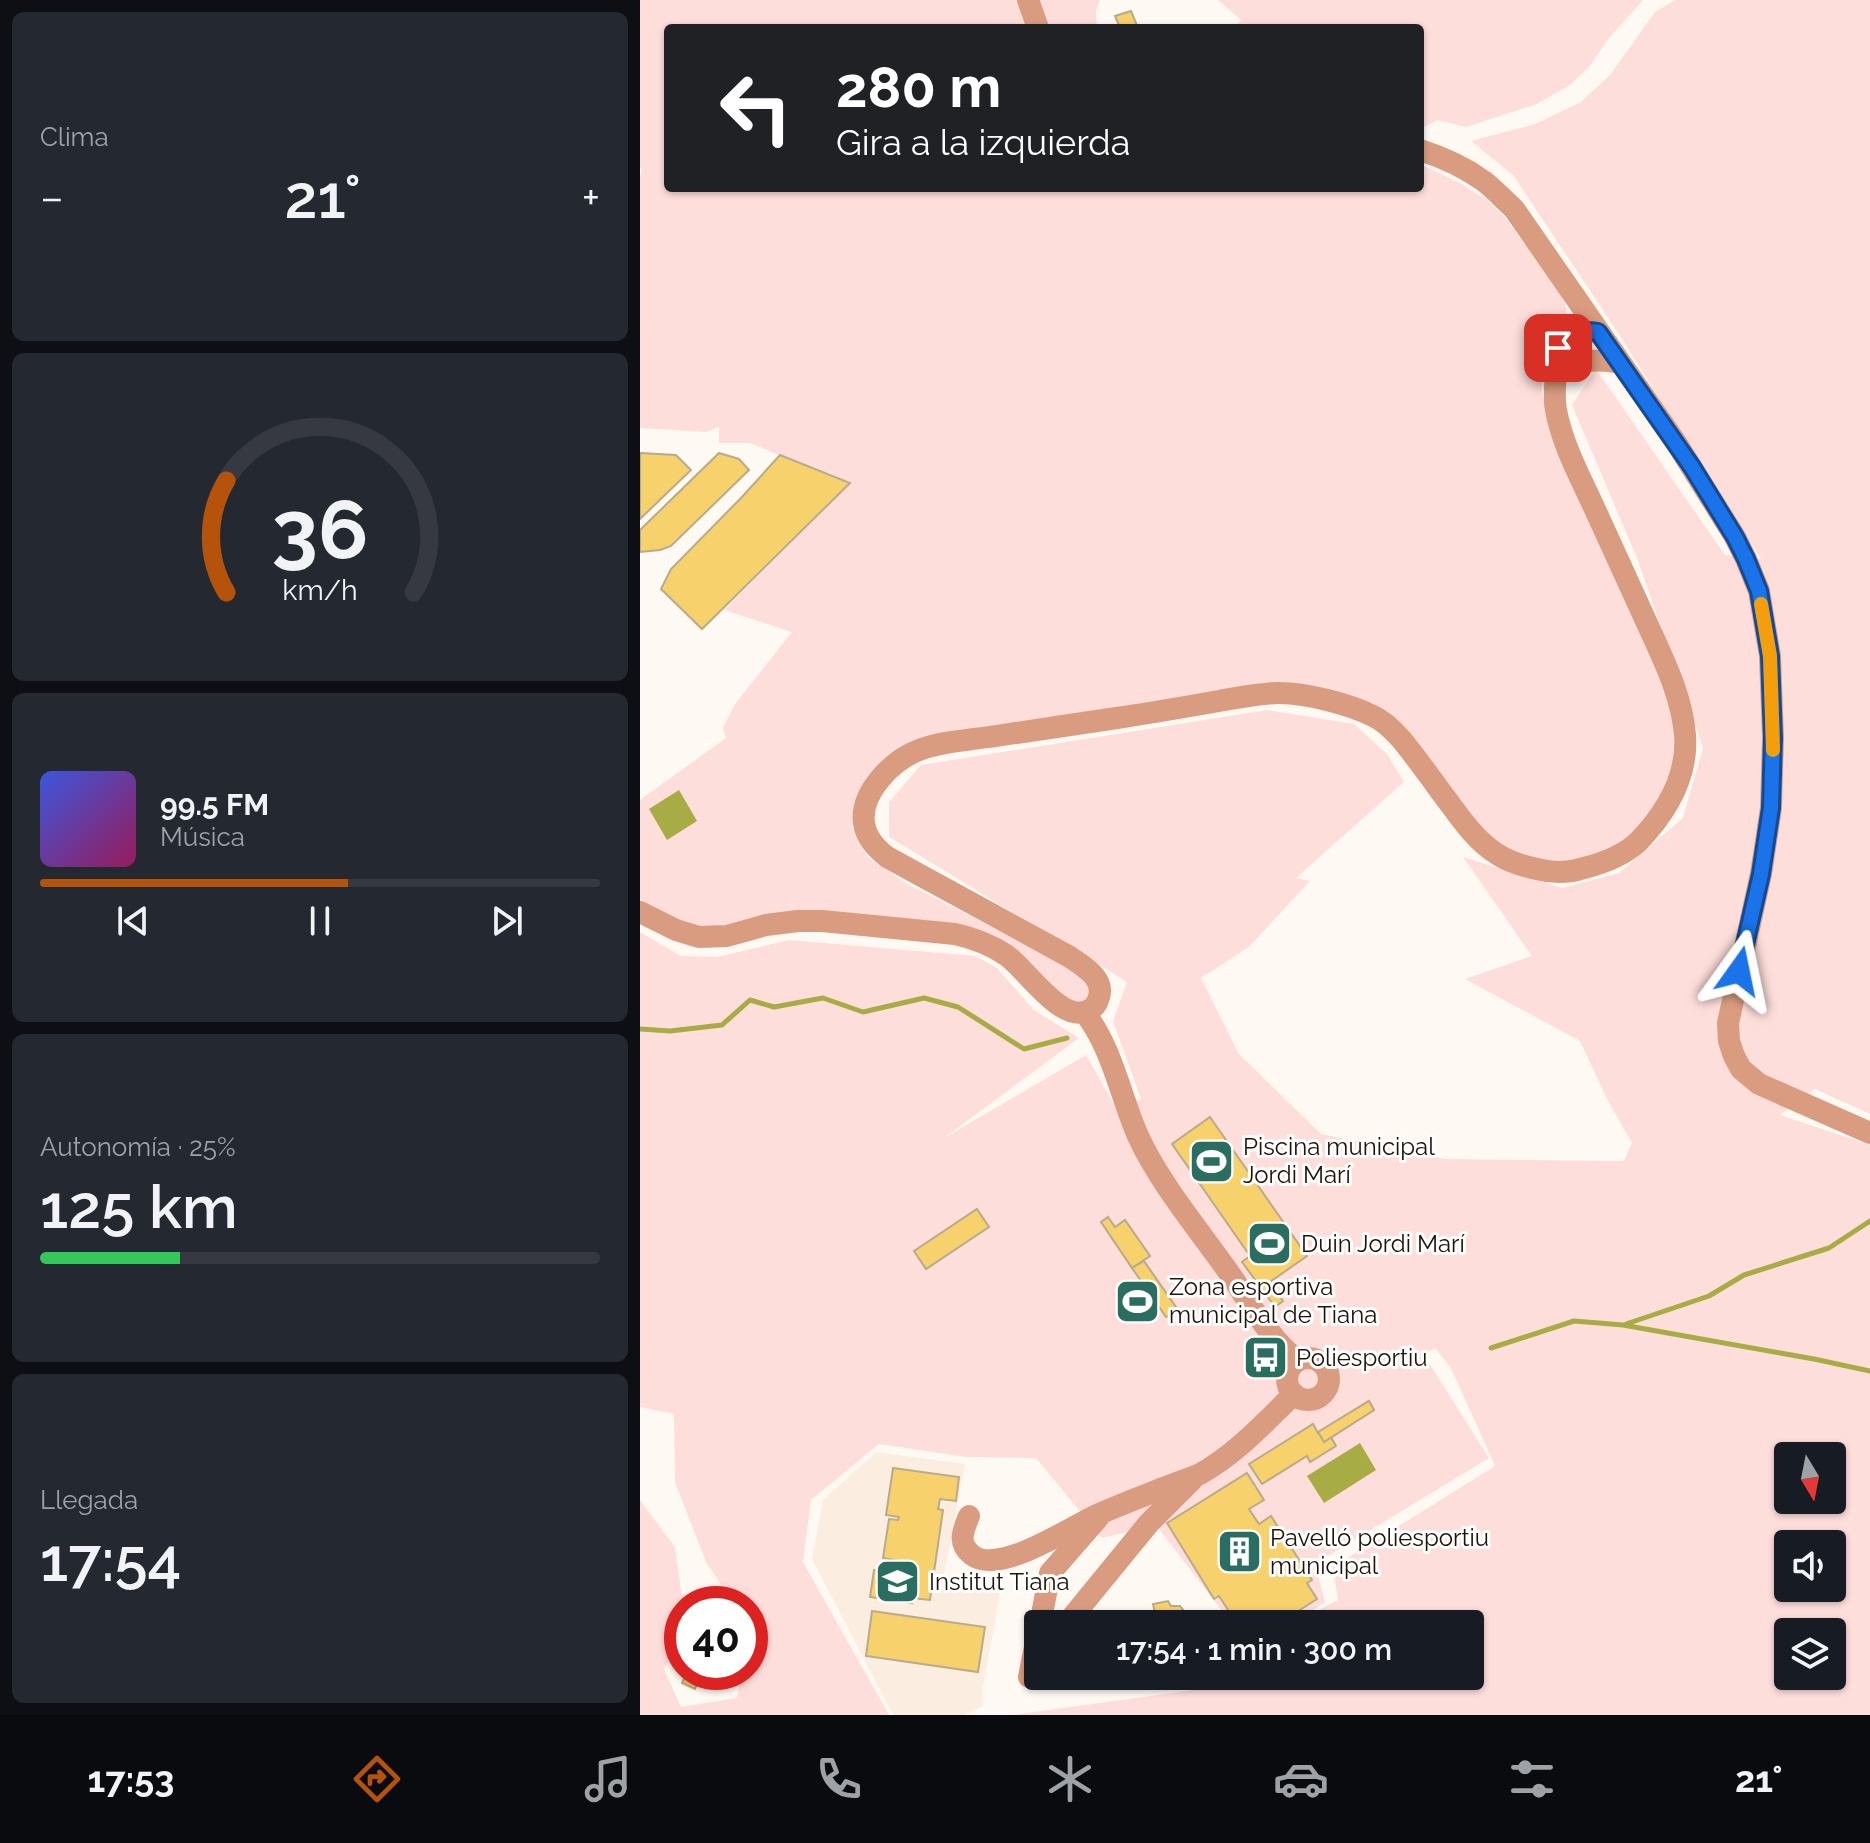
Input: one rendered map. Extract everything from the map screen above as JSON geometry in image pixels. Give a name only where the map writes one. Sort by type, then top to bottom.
[{"type":"street","points":[[1028,0],[1037,24]]},
{"type":"street","points":[[1424,152],[1487,183],[1514,209],[1677,444],[1746,559],[1759,591],[1770,656],[1773,738],[1771,808],[1761,874],[1728,1023],[1729,1041],[1741,1069],[1759,1084],[1870,1133]]},
{"type":"street","points":[[1567,339],[1574,308],[1572,294]]},
{"type":"street","points":[[640,912],[676,930],[699,937],[727,936],[766,925],[798,921],[854,924],[973,938],[1020,966],[1058,1004],[1070,1011],[1084,1012],[1095,1005],[1100,992],[1100,985],[1090,972],[1070,957],[876,849],[863,822],[871,793],[890,767],[908,755],[937,744],[1279,693],[1351,707],[1390,726],[1470,831],[1497,854],[1519,865],[1561,872],[1579,870],[1622,854],[1635,845],[1666,807],[1680,777],[1685,737],[1677,692],[1564,437],[1556,411],[1555,359],[1558,348],[1577,333],[1588,330],[1598,332]]},
{"type":"street","points":[[1557,369],[1598,332]]},
{"type":"street","points":[[1557,369],[1579,362],[1620,363]]},
{"type":"street","points":[[1084,1012],[1098,1032],[1132,1122],[1156,1169],[1261,1319],[1298,1360]]},
{"type":"street","points":[[1305,1358],[1320,1361],[1329,1373],[1329,1383],[1321,1395],[1307,1400],[1294,1394],[1287,1376],[1290,1369],[1298,1360],[1305,1358]]},
{"type":"street","points":[[1078,1610],[1149,1523],[1199,1474],[1237,1449],[1294,1394]]},
{"type":"street","points":[[969,1516],[962,1534],[965,1548],[976,1558],[990,1560],[1040,1544],[1105,1512],[1199,1474]]},
{"type":"street","points":[[1043,1610],[1050,1573],[1105,1512]]},
{"type":"shaded area","points":[[640,0],[1018,0],[1027,24],[664,24],[664,192],[1424,192],[1424,166],[1460,183],[1487,200],[1506,219],[1561,294],[1565,306],[1565,326],[1547,360],[1542,377],[1542,394],[1547,416],[1662,678],[1674,727],[1673,764],[1664,795],[1631,837],[1610,849],[1588,857],[1538,862],[1513,853],[1487,836],[1405,732],[1336,693],[951,733],[857,802],[852,827],[870,859],[907,884],[1081,972],[1091,983],[1089,1003],[1070,1003],[975,935],[695,929],[640,904],[640,800],[726,738],[723,728],[735,704],[792,632],[724,610],[850,484],[750,443],[719,443],[719,427],[706,432],[640,428]]},
{"type":"shaded area","points":[[1037,0],[1100,0],[1096,11],[1097,24],[1045,24]]},
{"type":"shaded area","points":[[1218,0],[1643,0],[1609,38],[1589,67],[1570,85],[1537,104],[1466,127],[1438,120],[1424,127],[1424,24],[1238,24],[1241,20]]},
{"type":"shaded area","points":[[1675,0],[1870,0],[1870,1114],[1815,1089],[1780,1115],[1870,1145],[1870,1715],[1013,1715],[1194,1690],[1484,1690],[1484,1610],[1319,1610],[1338,1600],[1333,1567],[1495,1466],[1451,1368],[1435,1348],[1424,1355],[1489,1458],[1315,1564],[1325,1602],[1314,1610],[1221,1610],[1156,1525],[1102,1538],[1036,1458],[967,1457],[879,1444],[811,1500],[803,1562],[889,1715],[640,1715],[640,1500],[675,1547],[680,1586],[664,1586],[664,1690],[673,1690],[681,1707],[737,1698],[739,1690],[768,1690],[768,1586],[722,1586],[706,1562],[675,1482],[674,1414],[640,1407],[640,932],[681,956],[717,957],[789,940],[976,956],[997,968],[1034,1010],[1079,1038],[944,1138],[1086,1055],[1116,1108],[1141,1099],[1113,1021],[1127,982],[889,837],[889,802],[921,765],[1267,710],[1354,724],[1387,754],[1404,782],[1296,878],[1310,881],[1249,947],[1201,978],[1239,1054],[1321,1134],[1445,1159],[1624,1161],[1632,1143],[1580,1041],[1465,979],[1532,956],[1463,857],[1562,888],[1619,873],[1683,818],[1703,748],[1637,558],[1572,405],[1596,369],[1725,555],[1761,559],[1624,342],[1513,175],[1471,141],[1535,124],[1581,102],[1610,75],[1655,12]]},
{"type":"shaded area","points":[[679,790],[697,821],[667,840],[649,809]]},
{"type":"shaded area","points":[[1360,1443],[1376,1470],[1324,1503],[1307,1476]]},
{"type":"shaded area","name":"Institut Tiana","points":[[876,1452],[965,1464],[944,1576],[1001,1587],[982,1693],[983,1706],[965,1715],[893,1715],[812,1559],[823,1500]]},
{"type":"building","points":[[1131,11],[1136,24],[1118,24],[1115,16]]},
{"type":"building","points":[[640,453],[676,455],[691,470],[640,519]]},
{"type":"building","points":[[719,453],[739,459],[749,470],[671,546],[640,552],[640,530]]},
{"type":"building","points":[[780,455],[850,483],[702,629],[661,589],[671,569]]},
{"type":"building","points":[[1210,1117],[1307,1256],[1270,1282],[1283,1301],[1275,1307],[1242,1262],[1250,1256],[1172,1144]]},
{"type":"building","points":[[977,1209],[989,1227],[926,1269],[914,1251]]},
{"type":"building","points":[[1108,1217],[1115,1227],[1125,1220],[1150,1256],[1132,1268],[1101,1222]]},
{"type":"building","points":[[1144,1261],[1178,1310],[1166,1317],[1132,1268]]},
{"type":"building","points":[[1369,1401],[1374,1410],[1331,1437],[1336,1446],[1310,1462],[1307,1456],[1262,1484],[1249,1464],[1313,1424],[1318,1433]]},
{"type":"building","points":[[1369,1401],[1374,1410],[1324,1442],[1318,1432]]},
{"type":"building","points":[[893,1468],[959,1477],[956,1501],[940,1499],[938,1509],[943,1510],[930,1600],[912,1598],[912,1603],[870,1597],[874,1570],[907,1575],[897,1572],[899,1564],[907,1565],[906,1569],[909,1569],[910,1563],[883,1558],[889,1519],[898,1520],[899,1517],[886,1515]]},
{"type":"building","name":"Pavelló poliesportiu municipal","points":[[1247,1473],[1264,1500],[1249,1509],[1259,1524],[1271,1516],[1312,1580],[1307,1583],[1317,1599],[1300,1610],[1228,1610],[1219,1596],[1214,1599],[1167,1523]]},
{"type":"building","points":[[1168,1601],[1171,1606],[1180,1606],[1183,1610],[1154,1610],[1153,1604]]},
{"type":"building","points":[[872,1611],[985,1627],[978,1672],[866,1656]]},
{"type":"waterway","points":[[640,1029],[670,1031],[722,1025],[750,1000],[774,1007],[823,998],[863,1012],[924,998],[958,1007],[1024,1049],[1067,1038]]},
{"type":"waterway","points":[[1626,1324],[1709,1296],[1744,1275],[1829,1248],[1870,1221]]},
{"type":"waterway","points":[[1491,1348],[1574,1321],[1623,1325],[1870,1371]]},
{"type":"slow traffic","points":[[1761,604],[1770,656],[1773,750]]},
{"type":"place","name":"Piscina municipal Jordi Marí","points":[[1212,1161]]},
{"type":"place","name":"Duin Jordi Marí","points":[[1270,1244]]},
{"type":"place","name":"Zona esportiva municipal de Tiana","points":[[1138,1301]]},
{"type":"place","name":"Poliesportiu","points":[[1265,1358]]},
{"type":"place","name":"Pavelló poliesportiu municipal","points":[[1239,1552]]},
{"type":"place","name":"Institut Tiana","points":[[898,1582]]},
{"type":"route","points":[[1558,348],[1577,333],[1588,330],[1598,332],[1692,467],[1735,537],[1759,591],[1770,656],[1773,738],[1771,808],[1761,874],[1739,971]]}]
